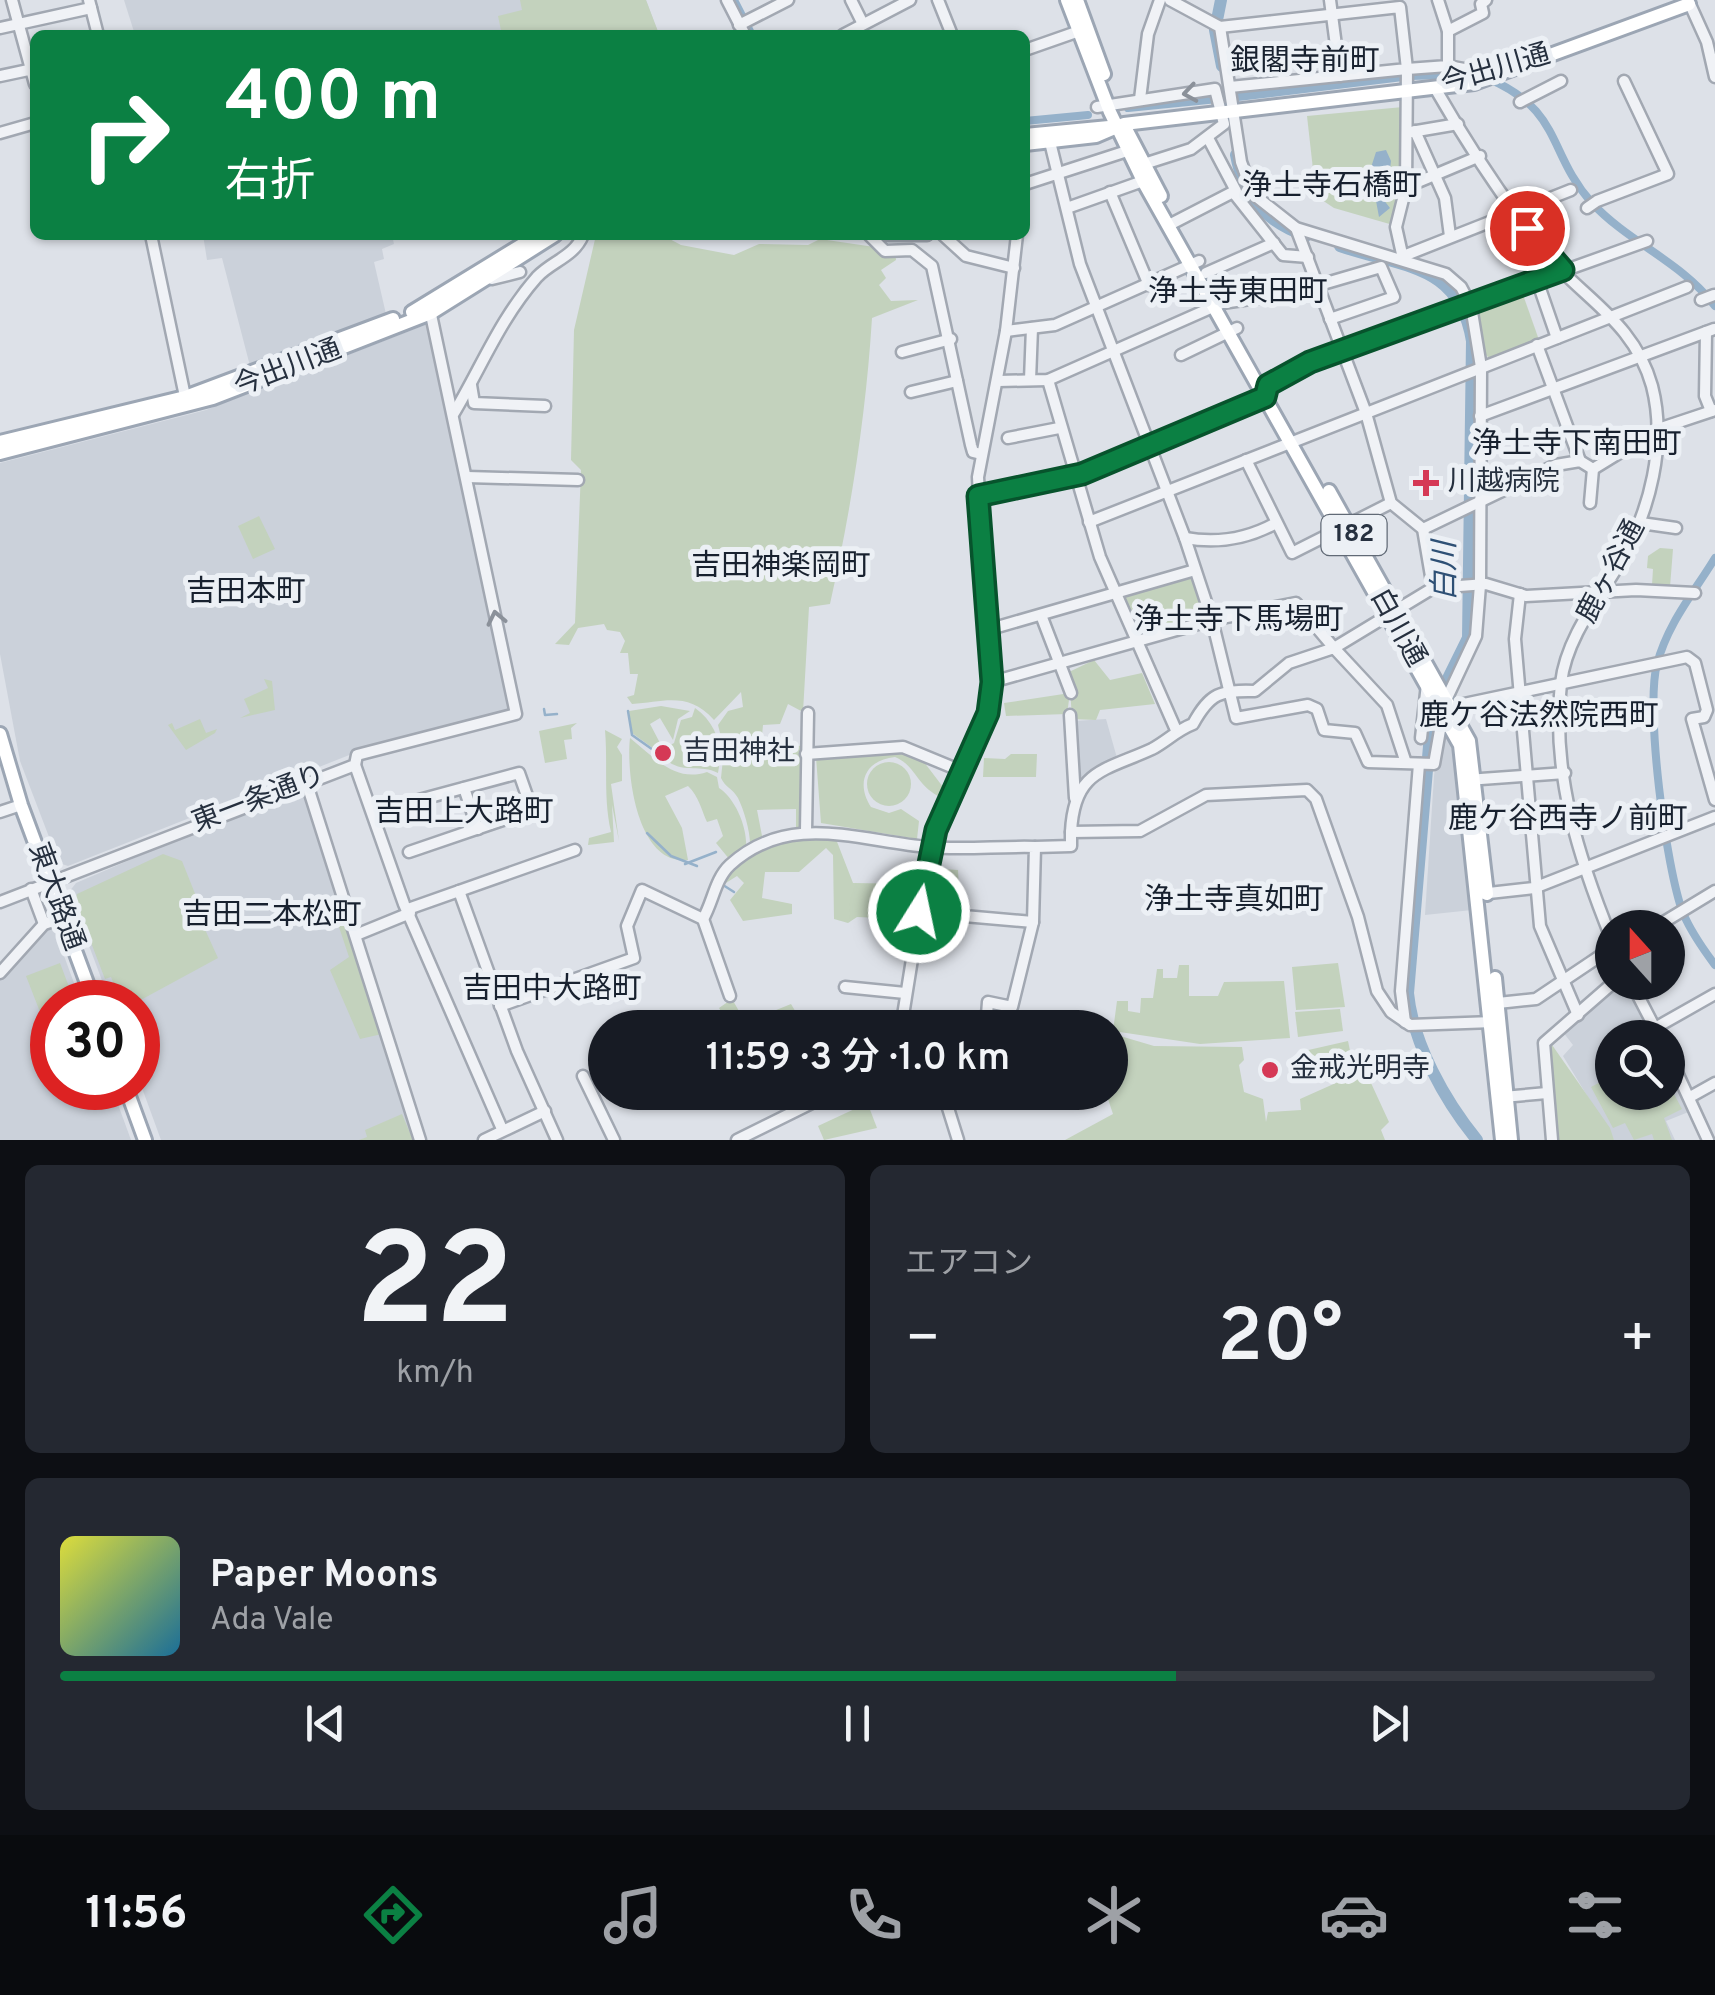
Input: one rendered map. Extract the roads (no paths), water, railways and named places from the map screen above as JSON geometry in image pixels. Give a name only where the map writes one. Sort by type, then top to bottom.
[{"type":"main road","name":"白川通","points":[[1067,0],[1083,29]]},
{"type":"main road","name":"白川通","points":[[1077,0],[1106,105],[1144,164],[1172,223]]},
{"type":"main road","name":"今出川通","points":[[1030,135],[1096,136],[1120,125],[1229,111],[1407,79],[1435,88],[1485,76],[1689,2]]},
{"type":"main road","name":"白川通","points":[[1120,125],[1127,150],[1143,180],[1199,266],[1469,741],[1495,1022],[1511,1140]]},
{"type":"main road","name":"今出川通","points":[[1030,143],[1049,137]]},
{"type":"main road","name":"今出川通","points":[[430,309],[534,240]]},
{"type":"main road","name":"今出川通","points":[[0,453],[186,402],[430,309],[518,266],[535,240]]},
{"type":"main road","name":"今出川通","points":[[0,442],[186,402]]},
{"type":"main road","name":"東大路通","points":[[0,734],[21,804],[86,980]]},
{"type":"main road","name":"白川通","points":[[1483,894],[1498,1003],[1495,1022]]},
{"type":"main road","name":"白川通","points":[[1502,1140],[1503,1097]]},
{"type":"main road","points":[[134,1110],[145,1140]]},
{"type":"street","points":[[12,0],[30,59]]},
{"type":"street","points":[[727,0],[742,30],[788,0]]},
{"type":"street","points":[[851,0],[863,24]]},
{"type":"street","points":[[852,30],[910,0]]},
{"type":"street","points":[[938,0],[950,30]]},
{"type":"street","points":[[1140,99],[1148,34],[1160,0]]},
{"type":"street","points":[[1170,0],[1216,25],[1400,7],[1410,132],[1406,188],[1396,227],[1401,256]]},
{"type":"street","points":[[1330,0],[1340,76]]},
{"type":"street","points":[[1438,0],[1448,32],[1448,66]]},
{"type":"street","points":[[1448,32],[1483,13],[1481,4],[1486,0]]},
{"type":"street","points":[[1689,2],[1707,42],[1715,77]]},
{"type":"street","points":[[0,28],[90,4],[97,30]]},
{"type":"street","points":[[1216,25],[1230,87],[1229,111],[1247,185],[1260,201],[1298,232],[1401,256],[1446,274],[1460,287],[1480,416],[1474,504],[1476,636],[1421,738]]},
{"type":"street","points":[[1030,48],[1083,29]]},
{"type":"street","points":[[1230,87],[1340,76],[1407,79],[1448,66],[1485,76]]},
{"type":"street","points":[[0,76],[30,70]]},
{"type":"street","points":[[1523,99],[1561,80]]},
{"type":"street","points":[[1591,205],[1668,174],[1624,80]]},
{"type":"street","name":"鹿ヶ谷通","points":[[1435,88],[1516,211],[1563,270],[1612,316],[1640,356],[1651,384],[1658,428],[1641,523],[1600,591],[1561,682],[1572,834],[1600,910]]},
{"type":"street","points":[[1106,105],[1215,89],[1229,111]]},
{"type":"street","points":[[1144,164],[1173,158],[1208,138],[1224,124],[1229,111]]},
{"type":"street","points":[[0,132],[30,124]]},
{"type":"street","points":[[1410,132],[1458,124]]},
{"type":"street","points":[[1410,132],[1445,198],[1450,236]]},
{"type":"street","points":[[1049,137],[1094,307],[1168,491],[1212,620],[1236,718],[1308,705],[1317,709],[1324,730],[1354,733],[1368,762],[1404,760],[1423,764]]},
{"type":"street","points":[[1208,138],[1233,192],[1274,243],[1288,257],[1308,257]]},
{"type":"street","points":[[1030,182],[1127,150]]},
{"type":"street","points":[[1406,188],[1480,156]]},
{"type":"street","points":[[1066,208],[1143,180]]},
{"type":"street","points":[[1172,223],[1247,185]]},
{"type":"street","points":[[1401,256],[1571,190]]},
{"type":"street","points":[[1110,192],[1149,285]]},
{"type":"street","points":[[1298,232],[1366,412],[1391,503],[1423,529],[1433,588]]},
{"type":"street","points":[[152,240],[186,402]]},
{"type":"street","points":[[536,240],[540,273]]},
{"type":"street","points":[[454,414],[471,386],[490,339],[540,273],[567,256],[579,240]]},
{"type":"street","points":[[874,240],[885,251],[912,250],[932,266],[973,452],[980,454]]},
{"type":"street","points":[[949,240],[966,256],[1014,268]]},
{"type":"street","points":[[904,1010],[930,848],[959,770],[988,713],[992,682],[978,496],[980,454],[998,380],[1017,240]]},
{"type":"street","points":[[978,496],[1075,476],[1267,391],[1310,362],[1344,353],[1644,242]]},
{"type":"street","points":[[1006,331],[1065,321],[1199,266],[1274,243]]},
{"type":"street","points":[[518,266],[526,291]]},
{"type":"street","points":[[998,380],[1048,380],[1218,304],[1317,285],[1375,266],[1381,268],[1394,298],[1330,319]]},
{"type":"street","points":[[1537,280],[1556,338]]},
{"type":"street","points":[[1089,522],[1686,286]]},
{"type":"street","points":[[430,309],[466,477],[578,480]]},
{"type":"street","points":[[1030,380],[1032,328]]},
{"type":"street","points":[[1181,355],[1233,330]]},
{"type":"street","points":[[1480,416],[1710,330],[1706,396],[1713,410],[1658,428],[1593,469]]},
{"type":"street","points":[[902,352],[950,340]]},
{"type":"street","points":[[1537,346],[1580,462]]},
{"type":"street","points":[[1048,380],[1089,522],[1135,641],[1176,730]]},
{"type":"street","points":[[911,392],[958,381]]},
{"type":"street","points":[[471,386],[474,403],[545,406]]},
{"type":"street","points":[[1008,438],[1060,428]]},
{"type":"street","points":[[1246,460],[1292,553],[1391,503]]},
{"type":"street","points":[[1423,529],[1556,465],[1580,462],[1593,469]]},
{"type":"street","points":[[1590,503],[1593,469]]},
{"type":"street","name":"東一条通り","points":[[0,902],[355,765],[357,755],[516,714],[466,477]]},
{"type":"street","points":[[1184,538],[1204,541],[1251,537],[1276,523]]},
{"type":"street","points":[[1641,523],[1676,528]]},
{"type":"street","points":[[987,630],[1195,570]]},
{"type":"street","points":[[1075,798],[1102,768],[1156,747],[1176,730],[1193,724],[1205,701],[1228,690],[1254,691],[1289,663],[1334,648],[1433,588],[1474,585],[1520,594],[1692,593]]},
{"type":"street","points":[[1520,594],[1515,639],[1534,888],[1540,926],[1578,1015]]},
{"type":"street","points":[[992,682],[1212,620],[1296,604],[1387,705],[1404,760]]},
{"type":"street","points":[[1041,615],[1071,693]]},
{"type":"street","points":[[1441,697],[1518,690],[1687,657],[1695,663],[1707,710],[1704,717],[1692,720],[1711,773],[1715,800]]},
{"type":"street","points":[[1410,1024],[1402,980],[1423,764],[1441,697]]},
{"type":"street","points":[[806,831],[808,713]]},
{"type":"street","points":[[730,996],[722,983],[703,919],[728,866],[769,843],[806,831],[930,848],[1071,846],[1075,798],[1070,715]]},
{"type":"street","points":[[806,754],[903,747],[959,770]]},
{"type":"street","points":[[355,765],[454,1025],[514,1140]]},
{"type":"street","points":[[392,807],[520,773],[532,810],[410,852]]},
{"type":"street","points":[[1472,780],[1565,773]]},
{"type":"street","points":[[306,781],[420,1140]]},
{"type":"street","points":[[464,788],[478,830]]},
{"type":"street","points":[[1071,832],[1140,831],[1206,795],[1308,790],[1316,798],[1344,874],[1377,990],[1410,1024],[1495,1022]]},
{"type":"street","points":[[0,812],[21,804]]},
{"type":"street","points":[[1483,894],[1534,888],[1715,817]]},
{"type":"street","points":[[987,1010],[988,1002],[1012,1007],[1033,922],[1035,846]]},
{"type":"street","points":[[356,935],[459,891],[575,850]]},
{"type":"street","points":[[32,889],[44,924]]},
{"type":"street","points":[[500,1006],[634,958],[627,926],[642,890],[703,919]]},
{"type":"street","points":[[459,891],[500,1006],[557,1140]]},
{"type":"street","points":[[1679,910],[1715,891]]},
{"type":"street","points":[[919,912],[1033,922]]},
{"type":"street","points":[[0,973],[44,924],[63,918]]},
{"type":"street","points":[[1498,1003],[1536,999],[1595,960]]},
{"type":"street","points":[[845,987],[906,993]]},
{"type":"street","points":[[1676,1020],[1715,994]]},
{"type":"street","points":[[1552,1140],[1544,1043],[1595,999]]},
{"type":"street","points":[[584,1076],[614,1140]]},
{"type":"street","points":[[1690,1097],[1715,1083]]},
{"type":"street","points":[[1685,1087],[1708,1140]]},
{"type":"street","points":[[1503,1097],[1547,1094]]},
{"type":"street","points":[[740,1140],[799,1110]]},
{"type":"street","points":[[949,1110],[958,1140]]},
{"type":"street","points":[[484,1140],[545,1111]]},
{"type":"water","points":[[1386,150],[1391,161],[1389,177],[1395,179],[1376,190],[1390,208],[1379,217],[1374,190],[1376,186],[1367,180],[1376,152]]},
{"type":"waterway","points":[[734,0],[749,30]]},
{"type":"waterway","name":"白川","points":[[1221,0],[1215,30],[1222,66]]},
{"type":"waterway","points":[[1238,97],[1411,76],[1473,74]]},
{"type":"waterway","points":[[1487,78],[1529,104],[1542,118],[1567,167],[1592,203],[1687,277],[1715,306]]},
{"type":"waterway","points":[[1128,108],[1218,99]]},
{"type":"waterway","points":[[1030,121],[1088,115]]},
{"type":"waterway","name":"白川","points":[[1236,155],[1245,184],[1259,206],[1279,223],[1306,236]]},
{"type":"waterway","name":"白川","points":[[1340,246],[1406,265],[1441,282],[1455,296],[1465,315],[1472,341],[1468,638],[1432,711],[1408,993],[1416,1032],[1432,1071],[1477,1140]]},
{"type":"waterway","points":[[1715,558],[1674,622],[1657,664],[1654,686],[1655,751],[1670,861],[1683,913],[1715,965]]},
{"type":"waterway","points":[[544,709],[545,715],[557,714]]},
{"type":"waterway","points":[[628,711],[632,735],[656,752]]},
{"type":"waterway","points":[[647,833],[671,856],[697,866]]},
{"type":"waterway","points":[[685,864],[716,852]]},
{"type":"waterway","points":[[723,885],[734,892]]},
{"type":"place","name":"川越病院","points":[[1426,483]]},
{"type":"place","name":"吉田神社","points":[[663,753]]},
{"type":"place","name":"金戒光明寺","points":[[1270,1070]]},
{"type":"district","name":"銀閣寺前町","points":[[1305,62]]},
{"type":"district","name":"浄土寺石橋町","points":[[1332,187]]},
{"type":"district","name":"浄土寺東田町","points":[[1238,293]]},
{"type":"district","name":"浄土寺下南田町","points":[[1577,445]]},
{"type":"district","name":"吉田神楽岡町","points":[[781,567]]},
{"type":"district","name":"吉田本町","points":[[246,593]]},
{"type":"district","name":"浄土寺下馬場町","points":[[1239,621]]},
{"type":"district","name":"鹿ケ谷法然院西町","points":[[1539,717]]},
{"type":"district","name":"吉田上大路町","points":[[464,813]]},
{"type":"district","name":"鹿ケ谷西寺ノ前町","points":[[1568,820]]},
{"type":"district","name":"浄土寺真如町","points":[[1234,901]]},
{"type":"district","name":"吉田二本松町","points":[[272,916]]},
{"type":"district","name":"吉田中大路町","points":[[552,990]]}]
